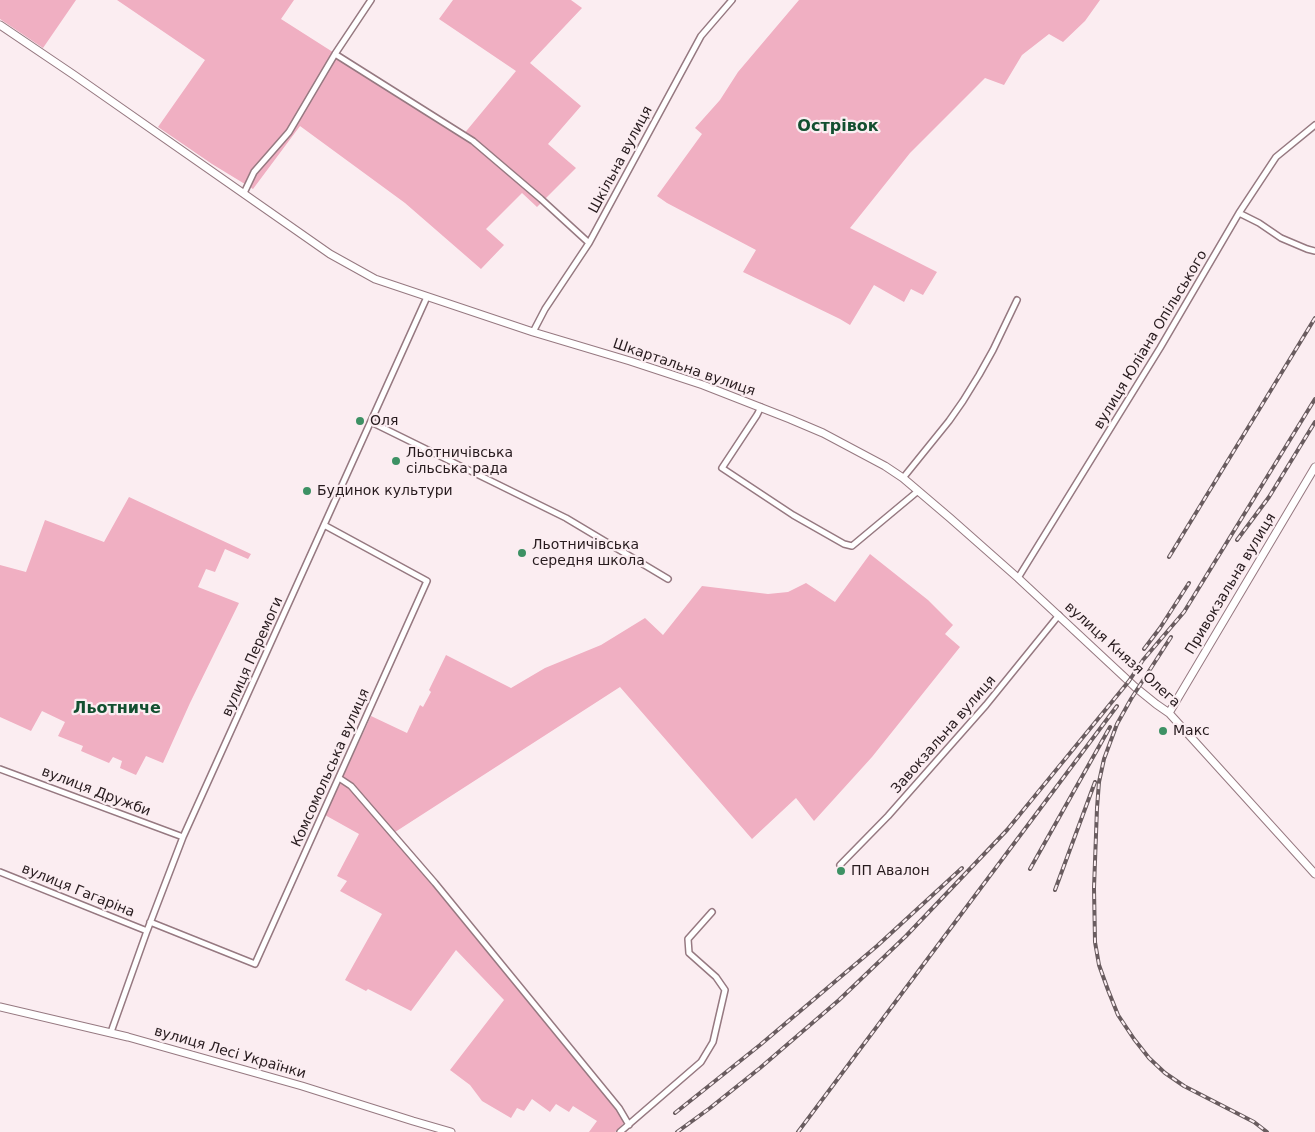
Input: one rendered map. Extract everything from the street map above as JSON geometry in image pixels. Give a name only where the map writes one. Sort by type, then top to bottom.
[{"type":"street","points":[[244,193],[254,172],[289,132],[335,54],[372,0]]},
{"type":"street","name":"Шкільна вулиця","points":[[533,332],[589,243],[701,36],[732,0]]},
{"type":"street","name":"Шкартальна вулиця","points":[[0,25],[330,254],[369,276],[533,332],[703,385],[761,407],[823,433],[885,466],[918,491]]},
{"type":"street","points":[[335,54],[473,140],[589,243]]},
{"type":"street","name":"вулиця Юліана Опільського","points":[[1018,578],[1160,348],[1239,213],[1276,157],[1315,125]]},
{"type":"street","points":[[1239,213],[1259,223],[1281,238],[1315,251]]},
{"type":"street","name":"вулиця Перемоги","points":[[111,1032],[150,922],[183,837],[427,297]]},
{"type":"street","points":[[902,478],[963,401],[993,350],[1017,300]]},
{"type":"street","points":[[761,407],[722,468],[793,515],[844,544],[852,546],[918,491]]},
{"type":"street","points":[[371,422],[566,518],[668,579]]},
{"type":"street","name":"Привокзальна вулиця","points":[[1169,713],[1315,467]]},
{"type":"street","name":"вулиця Князя Олега","points":[[918,491],[1059,615],[1135,687],[1169,713],[1315,874]]},
{"type":"street","name":"Комсомольська вулиця","points":[[150,922],[255,964],[427,581],[324,525]]},
{"type":"street","name":"Завокзальна вулиця","points":[[840,865],[888,816],[986,705],[1059,615]]},
{"type":"street","name":"вулиця Дружби","points":[[0,769],[183,837]]},
{"type":"street","points":[[339,778],[351,786],[434,883],[619,1108],[628,1125]]},
{"type":"street","name":"вулиця Гагаріна","points":[[0,872],[147,931]]},
{"type":"street","points":[[620,1132],[702,1062],[713,1042],[725,990],[716,977],[689,952],[688,939],[712,912]]},
{"type":"street","name":"вулиця Лесі Українки","points":[[0,1007],[111,1032],[302,1086],[451,1132]]},
{"type":"shaded area","points":[[0,0],[76,0],[43,48],[0,19]]},
{"type":"shaded area","points":[[117,0],[294,0],[281,19],[463,135],[516,71],[439,19],[453,0],[571,0],[582,8],[530,63],[581,106],[548,144],[576,168],[537,207],[522,193],[486,229],[504,245],[481,269],[405,203],[300,126],[253,189],[158,127],[205,60]]},
{"type":"shaded area","points":[[799,0],[1100,0],[1085,21],[1063,42],[1049,34],[1022,55],[1004,85],[985,78],[910,153],[850,228],[937,272],[923,295],[911,289],[904,302],[874,285],[850,325],[743,272],[756,250],[657,196],[702,134],[695,128],[720,100],[738,72]]},
{"type":"shaded area","points":[[129,497],[251,554],[248,559],[225,549],[215,572],[206,569],[198,587],[239,603],[163,763],[146,756],[136,775],[120,768],[122,761],[113,757],[109,763],[81,751],[83,746],[58,736],[65,722],[42,711],[31,731],[0,717],[0,565],[26,572],[45,520],[104,542]]},
{"type":"shaded area","points":[[870,554],[928,600],[953,625],[945,634],[960,647],[872,757],[814,821],[796,798],[752,839],[620,687],[392,834],[626,1121],[615,1132],[589,1132],[597,1121],[573,1106],[569,1112],[556,1104],[550,1112],[532,1099],[524,1111],[517,1108],[511,1118],[482,1101],[470,1085],[450,1070],[504,1000],[456,950],[411,1011],[368,989],[366,991],[345,980],[382,914],[340,891],[347,881],[337,876],[359,834],[325,815],[371,716],[407,733],[420,705],[423,707],[431,692],[429,690],[446,655],[511,688],[545,668],[601,645],[645,618],[663,635],[702,586],[768,594],[788,592],[806,583],[835,602]]},
{"type":"railway","points":[[1169,557],[1315,318]]},
{"type":"railway","points":[[677,1132],[760,1068],[839,1000],[906,936],[1007,830],[1129,681],[1143,660],[1184,612],[1315,399]]},
{"type":"railway","points":[[1237,540],[1269,497],[1315,422]]},
{"type":"railway","points":[[1144,649],[1189,583]]},
{"type":"railway","points":[[1171,637],[1117,724],[1104,759],[1099,782],[1094,888],[1095,942],[1099,965],[1118,1015],[1149,1058],[1165,1073],[1184,1086],[1254,1122],[1267,1132]]},
{"type":"railway","points":[[798,1132],[1117,706]]},
{"type":"railway","points":[[1030,869],[1110,727]]},
{"type":"railway","points":[[1055,890],[1095,782]]},
{"type":"railway","points":[[675,1113],[760,1045],[877,946],[962,868]]},
{"type":"place","name":"Оля","points":[[360,421]]},
{"type":"place","name":"Льотничівська сільська рада","points":[[396,461]]},
{"type":"place","name":"Будинок культури","points":[[307,491]]},
{"type":"place","name":"Льотничівська середня школа","points":[[522,553]]},
{"type":"place","name":"Макс","points":[[1163,731]]},
{"type":"place","name":"ПП Авалон","points":[[841,871]]},
{"type":"district","name":"Острівок","points":[[838,127]]},
{"type":"district","name":"Льотниче","points":[[117,709]]}]
